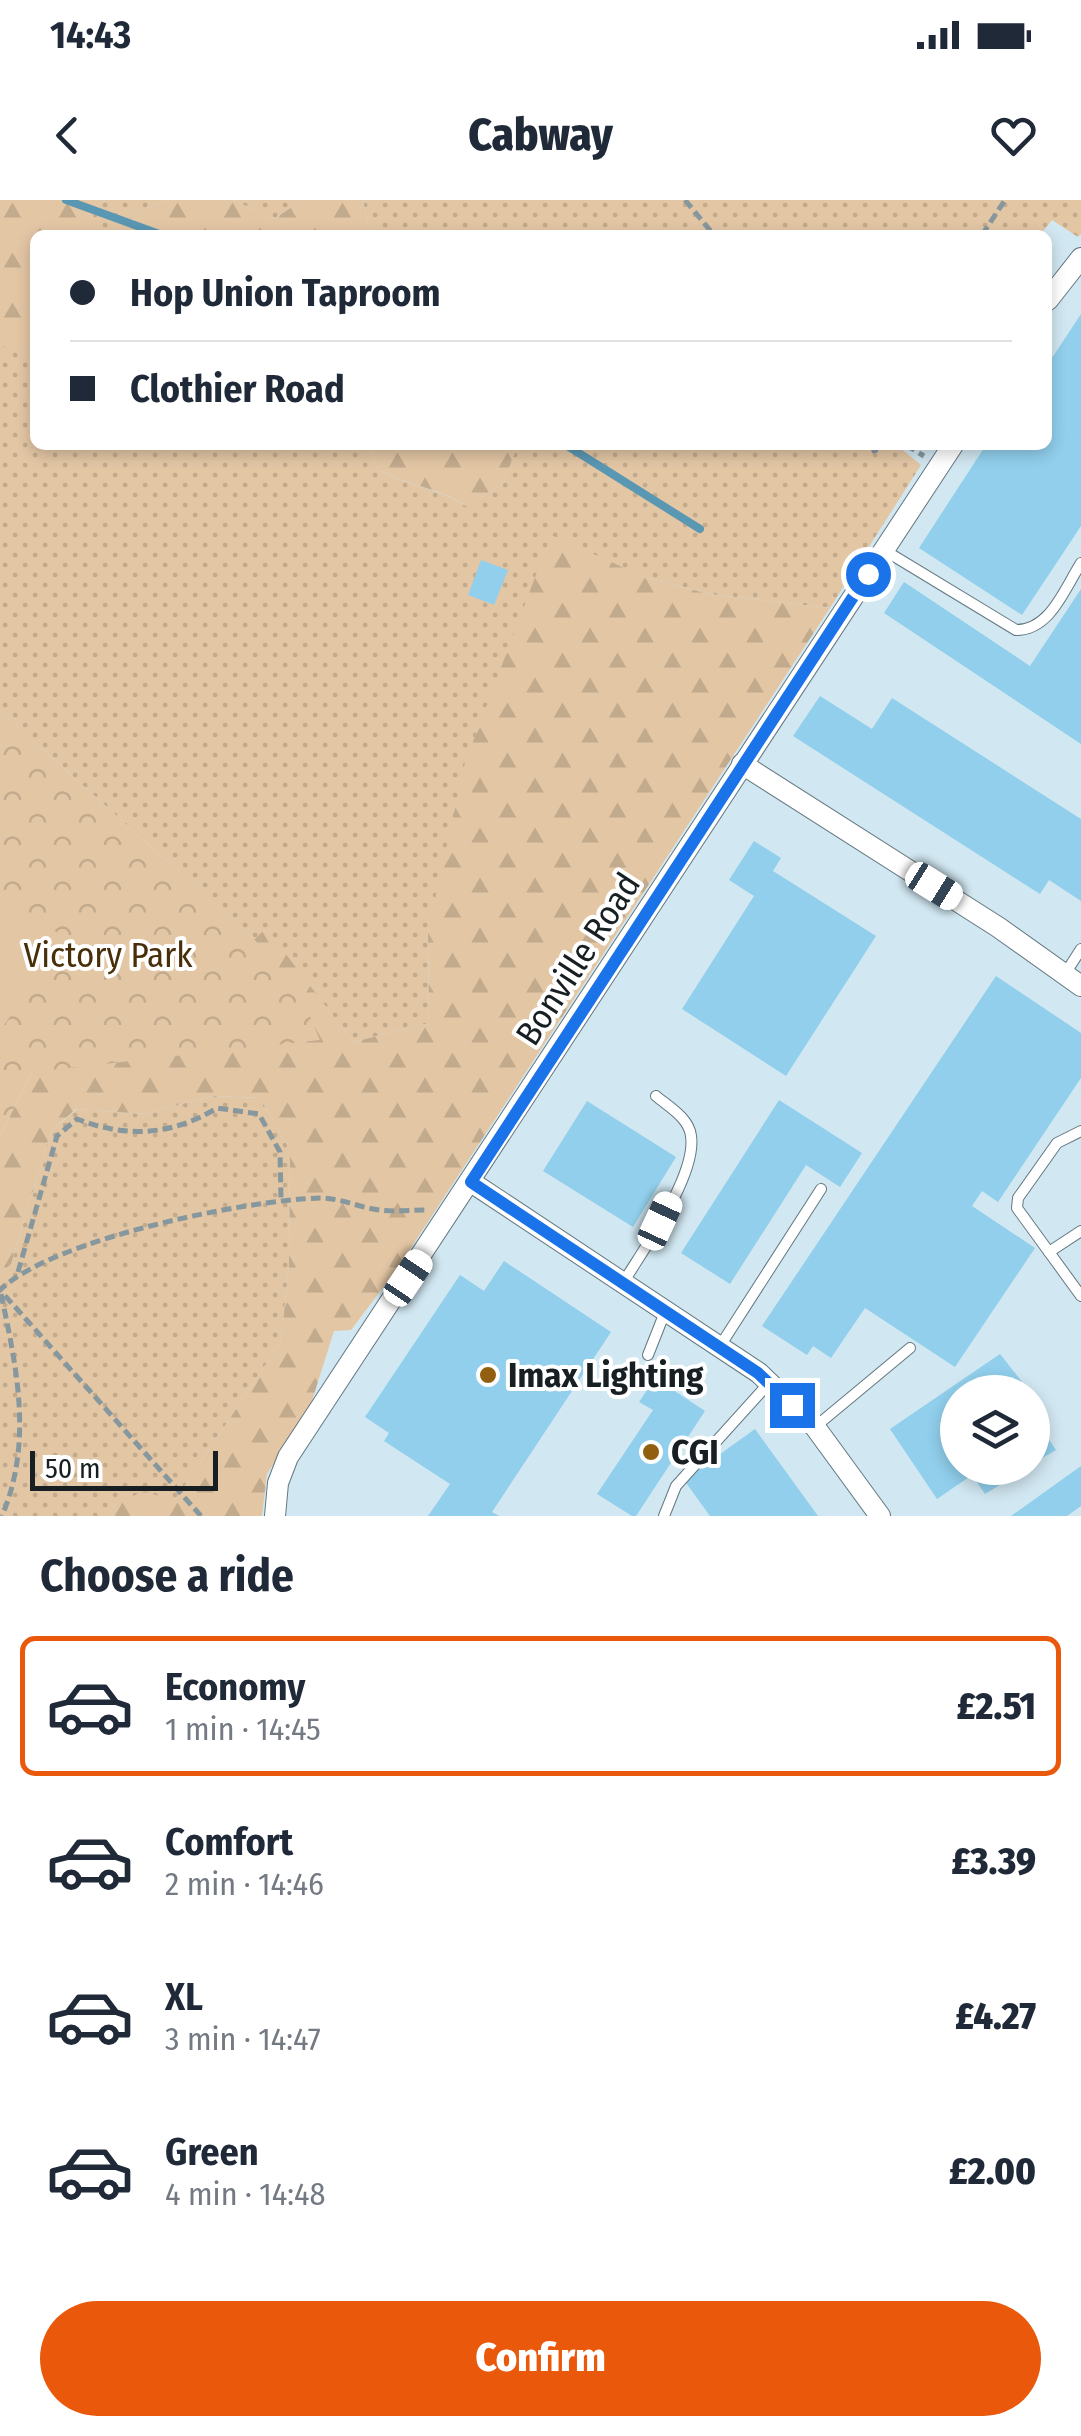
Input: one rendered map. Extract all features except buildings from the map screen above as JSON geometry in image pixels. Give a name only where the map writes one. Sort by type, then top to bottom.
[{"type":"street","points":[[1052,295],[1081,258]]},
{"type":"street","name":"Bonville Road","points":[[275,1516],[278,1483],[288,1457],[950,450]]},
{"type":"street","points":[[742,764],[1073,980]]},
{"type":"street","points":[[471,1182],[769,1383],[815,1426],[880,1516]]},
{"type":"lane","points":[[884,550],[1016,630],[1032,630],[1045,620],[1081,563]]},
{"type":"lane","points":[[1073,980],[1081,949]]},
{"type":"lane","points":[[623,1283],[660,1221],[690,1150],[691,1136],[683,1119],[656,1096]]},
{"type":"lane","points":[[1081,1130],[1057,1144],[1018,1198],[1018,1208],[1081,1296]]},
{"type":"lane","points":[[720,1347],[821,1189]]},
{"type":"lane","points":[[1049,1252],[1081,1231]]},
{"type":"lane","points":[[648,1356],[665,1311]]},
{"type":"lane","points":[[815,1426],[910,1348]]},
{"type":"lane","points":[[664,1516],[676,1486],[769,1383]]},
{"type":"path","points":[[685,200],[710,230]]},
{"type":"path","points":[[985,230],[1005,200]]},
{"type":"path","points":[[18,1272],[57,1136],[76,1119],[111,1132],[144,1134],[194,1122],[217,1108],[259,1114],[280,1152],[282,1200]]},
{"type":"path","points":[[0,1290],[18,1272],[152,1224],[282,1200],[327,1198],[380,1210],[432,1210],[448,1218]]},
{"type":"path","points":[[0,1290],[20,1386],[22,1429],[12,1493],[2,1516]]},
{"type":"path","points":[[0,1290],[201,1516]]},
{"type":"green space","points":[[0,200],[106,200],[99,203],[86,230],[30,230],[30,347],[17,353],[0,344]]},
{"type":"green space","points":[[169,200],[136,212],[114,230],[86,230],[99,203]]},
{"type":"green space","points":[[169,200],[233,200],[274,219],[302,200],[363,200],[369,230],[114,230],[136,212]]},
{"type":"green space","points":[[233,200],[302,200],[274,219]]},
{"type":"green space","points":[[363,200],[1081,200],[1078,237],[1052,220],[1044,230],[369,230]]},
{"type":"green space","points":[[0,344],[17,352],[30,347],[30,450],[371,450],[377,469],[466,506],[504,483],[515,450],[903,450],[921,465],[830,608],[709,594],[647,578],[551,536],[428,931],[429,1023],[353,1042],[266,929],[255,940],[0,711]]},
{"type":"green space","points":[[371,450],[515,450],[504,483],[466,506],[377,469]]},
{"type":"green space","points":[[551,535],[647,578],[709,594],[830,608],[397,1269],[351,1330],[334,1331],[310,1407],[267,1474],[262,1516],[107,1516],[116,1503],[145,1491],[174,1502],[281,1342],[289,1264],[290,1150],[260,1098],[212,1096],[144,1114],[76,1109],[51,1131],[11,1264],[0,1274],[0,1136],[32,1072],[216,905],[254,940],[266,928],[353,1042],[429,1023],[428,931],[465,763]]},
{"type":"green space","name":"Victory Park","points":[[0,711],[255,940],[308,1012],[320,1040],[32,1072],[0,1136]]},
{"type":"green space","points":[[0,893],[65,938],[0,1031]]},
{"type":"green space","points":[[212,1096],[260,1098],[290,1150],[289,1264],[281,1342],[174,1502],[116,1503],[107,1516],[0,1516],[0,1274],[11,1264],[51,1131],[77,1109],[144,1114]]},
{"type":"waterway","points":[[66,200],[148,230]]},
{"type":"waterway","points":[[574,450],[700,529]]},
{"type":"place","name":"Imax Lighting","points":[[488,1375]]},
{"type":"place","name":"CGI","points":[[651,1452]]},
{"type":"route","points":[[792,1405],[758,1373],[471,1182],[868,574]]}]
